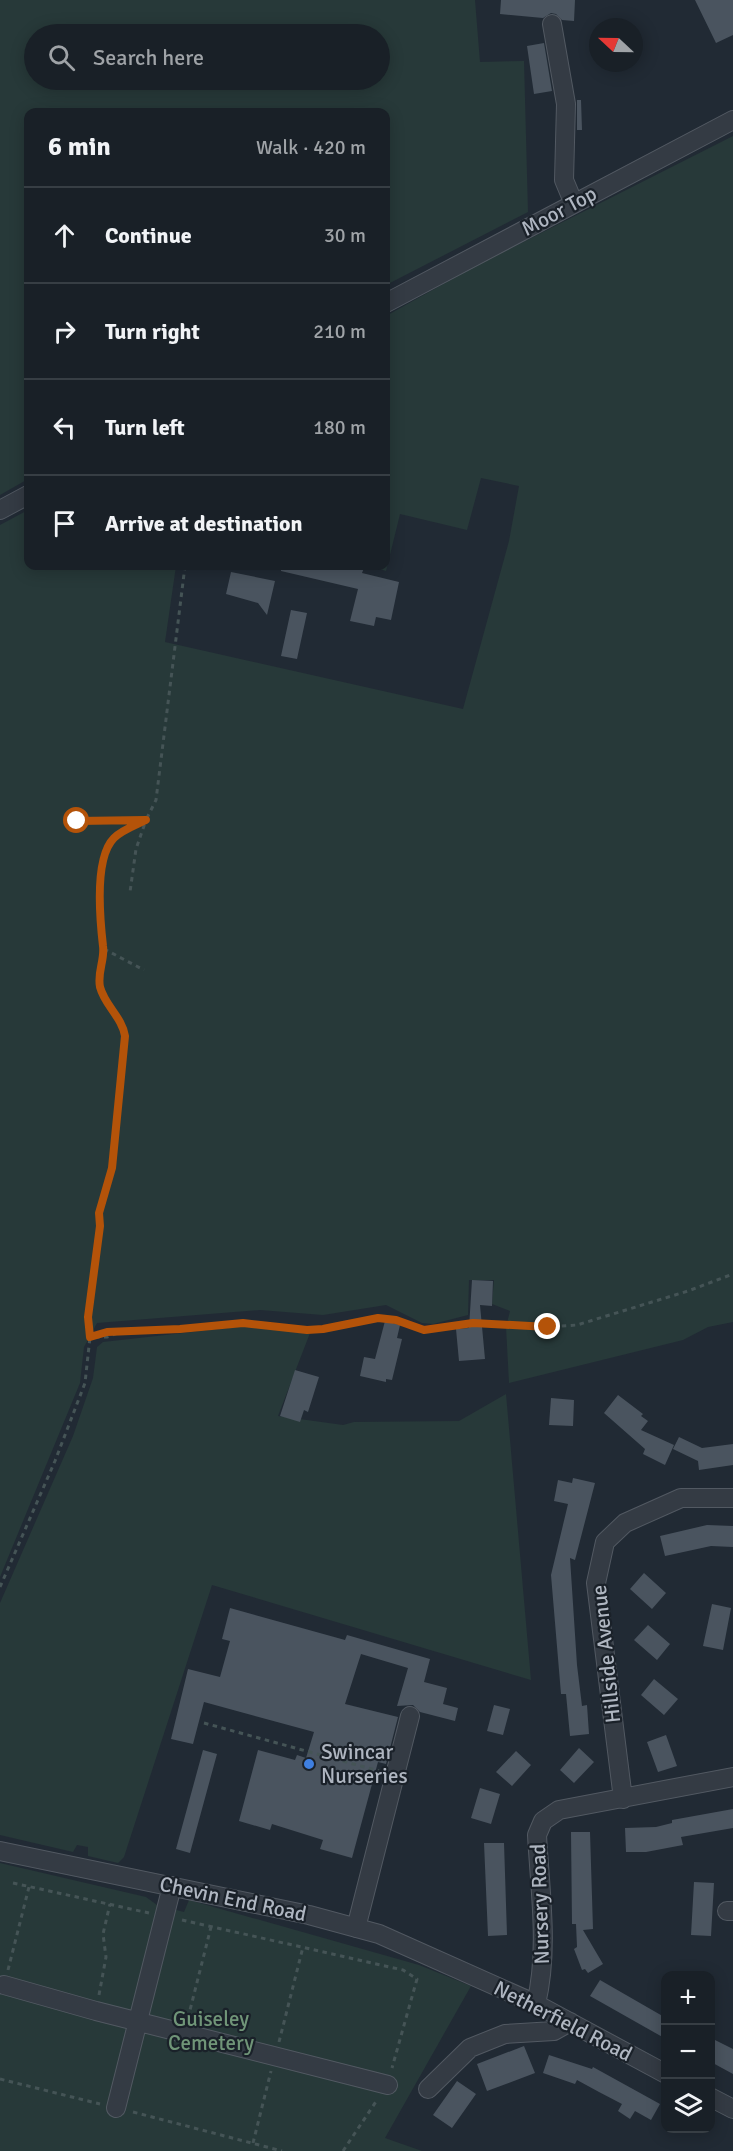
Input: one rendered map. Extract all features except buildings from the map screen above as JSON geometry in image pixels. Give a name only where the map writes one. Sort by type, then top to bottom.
[{"type":"street","points":[[552,24],[566,104],[564,180],[574,204]]},
{"type":"street","name":"Moor Top","points":[[390,301],[733,120]]},
{"type":"street","points":[[0,510],[24,497]]},
{"type":"street","name":"Hillside Avenue","points":[[623,1799],[596,1583],[605,1542],[625,1523],[681,1498],[733,1497]]},
{"type":"street","points":[[356,1928],[410,1716]]},
{"type":"street","name":"Nursery Road","points":[[536,2004],[542,1981],[543,1953],[537,1835],[543,1821],[560,1810],[733,1778]]},
{"type":"street","name":"Chevin End Road","points":[[0,1851],[172,1886],[356,1928],[379,1934],[460,1969]]},
{"type":"street","points":[[116,2108],[172,1886]]},
{"type":"street","name":"Netherfield Road","points":[[460,1969],[536,2004],[661,2071]]},
{"type":"street","points":[[4,1985],[96,2011],[388,2085]]},
{"type":"street","points":[[428,2089],[470,2048],[505,2034],[554,2031],[570,2022]]},
{"type":"street","points":[[715,2099],[733,2109]]},
{"type":"path","points":[[130,892],[136,849],[156,800],[184,570]]},
{"type":"path","points":[[70,822],[146,820]]},
{"type":"path","points":[[0,1587],[55,1461],[85,1383],[90,1337],[88,1317],[100,1226],[99,1213],[112,1168],[125,1036],[123,1024],[101,989],[98,976],[104,949],[100,900],[102,864],[106,849],[114,838],[146,820]]},
{"type":"path","points":[[104,949],[144,970]]},
{"type":"path","points":[[90,1337],[120,1331],[180,1329],[243,1323],[307,1330],[345,1326],[378,1318],[396,1320],[424,1330],[463,1323],[548,1327],[577,1324],[688,1291],[733,1274]]},
{"type":"path","points":[[204,1723],[395,1775]]},
{"type":"path","points":[[13,1883],[403,1970],[417,1979],[388,2085],[343,2151]]},
{"type":"path","points":[[4,1985],[29,1887]]},
{"type":"path","points":[[96,2011],[106,1958],[103,1934],[110,1904]]},
{"type":"path","points":[[184,2033],[212,1927]]},
{"type":"path","points":[[0,2079],[282,2151]]},
{"type":"green space","points":[[0,0],[475,0],[480,62],[524,61],[528,212],[390,283],[390,108],[24,108],[24,481],[0,495]]},
{"type":"green space","points":[[733,136],[733,1322],[708,1327],[683,1340],[509,1383],[506,1327],[510,1311],[492,1304],[494,1280],[469,1280],[468,1315],[433,1324],[422,1323],[386,1305],[323,1315],[260,1310],[97,1323],[84,1347],[80,1383],[0,1577],[0,525],[24,512],[24,570],[175,570],[165,642],[463,709],[509,541],[519,486],[481,478],[467,530],[400,514],[390,555],[390,314],[472,268]]},
{"type":"green space","points":[[246,1326],[310,1333],[278,1416],[343,1425],[354,1422],[459,1421],[506,1394],[531,1680],[212,1585],[124,1857],[118,1863],[88,1856],[88,1847],[77,1845],[73,1852],[0,1835],[0,1603],[73,1436],[93,1378],[97,1347],[103,1342]]},
{"type":"green space","name":"Guiseley Cemetery","points":[[0,1863],[146,1897],[157,1905],[184,1912],[189,1900],[419,1965],[471,1986],[385,2138],[422,2151],[0,2151]]},
{"type":"place","name":"Swincar Nurseries","points":[[309,1764]]},
{"type":"route","points":[[77,821],[146,820],[114,838],[106,849],[102,864],[100,900],[101,938],[104,949],[98,976],[106,1000],[123,1024],[125,1036],[112,1168],[99,1213],[100,1226],[94,1284],[88,1317],[90,1337],[107,1332],[180,1329],[243,1323],[307,1330],[323,1329],[378,1318],[396,1320],[424,1330],[446,1325],[473,1323],[507,1323],[548,1327]]}]
